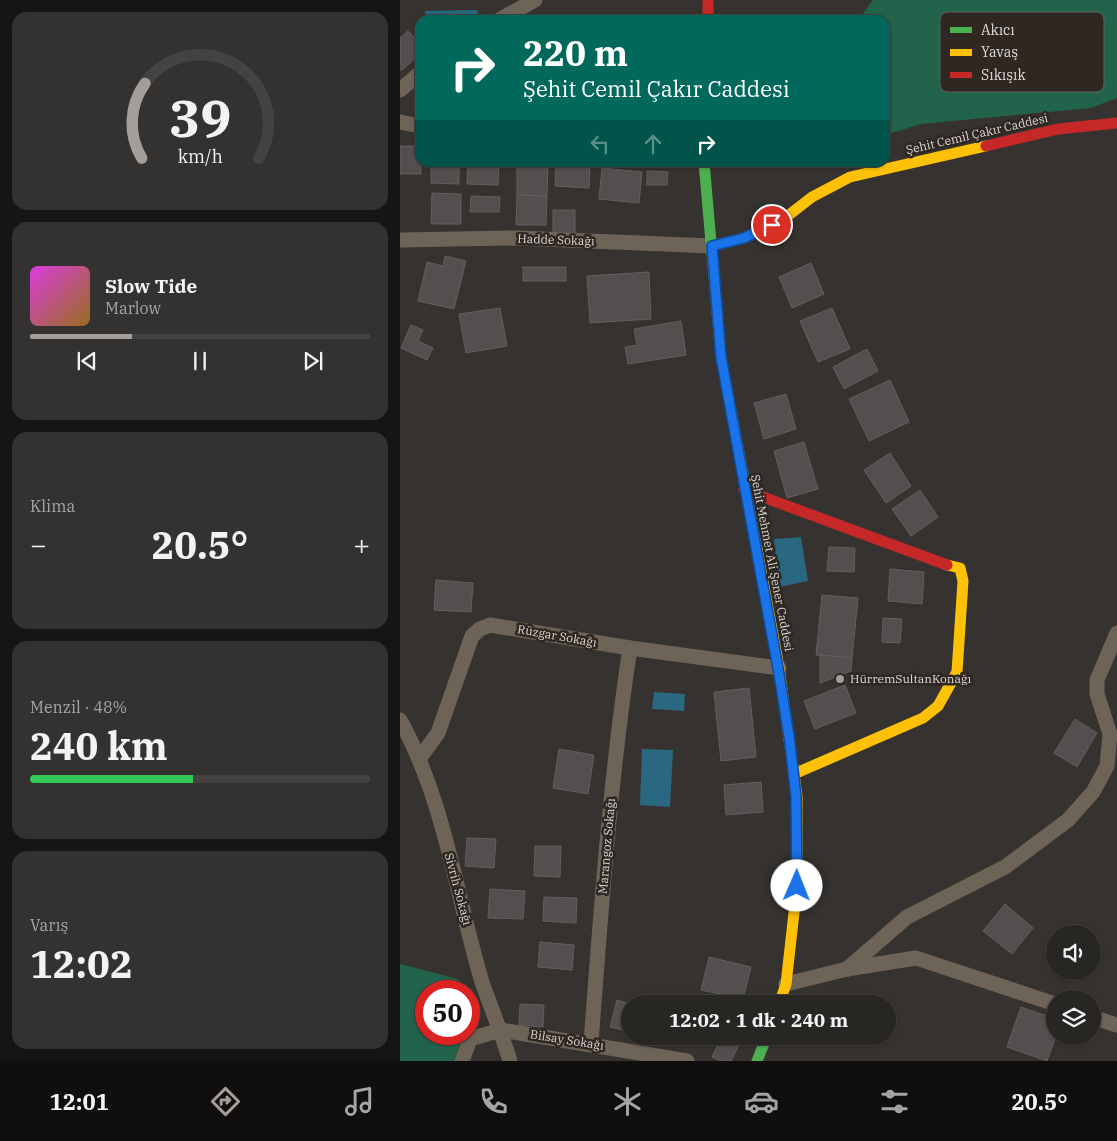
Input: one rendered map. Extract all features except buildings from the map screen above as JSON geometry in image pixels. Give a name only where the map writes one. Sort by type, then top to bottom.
[{"type":"main road","points":[[708,0],[708,15]]},
{"type":"main road","name":"Şehit Cemil Çakır Caddesi","points":[[712,246],[744,238],[785,218],[812,197],[850,178],[1058,129],[1117,123]]},
{"type":"main road","name":"Şehit Mehmet Ali Şener Caddesi","points":[[704,167],[721,357],[778,668],[794,774],[797,886],[794,932],[786,984],[782,995]]},
{"type":"main road","points":[[744,490],[946,565],[960,568],[962,581],[958,672],[938,706],[923,718],[794,774]]},
{"type":"main road","points":[[757,1061],[763,1045]]},
{"type":"street","points":[[508,15],[535,0]]},
{"type":"street","points":[[400,90],[415,77]]},
{"type":"street","points":[[400,122],[415,125]]},
{"type":"street","name":"Hadde Sokağı","points":[[400,240],[516,238],[712,246]]},
{"type":"street","name":"Rüzgar Sokağı","points":[[419,759],[438,733],[472,636],[480,629],[490,625],[630,648],[778,668]]},
{"type":"street","points":[[847,969],[907,917],[1005,866],[1068,820],[1093,792],[1107,766],[1110,734],[1097,694],[1097,680],[1117,633]]},
{"type":"street","name":"Marangoz Sokağı","points":[[591,1043],[606,847],[630,648]]},
{"type":"street","name":"Sivrih Sokağı","points":[[400,720],[419,759],[438,814],[483,983],[501,1030],[510,1061]]},
{"type":"street","points":[[786,984],[847,969],[916,958],[1046,1001]]},
{"type":"street","points":[[1101,1020],[1117,1025]]},
{"type":"street","name":"Bilsay Sokağı","points":[[462,1061],[470,1039],[501,1030],[591,1043],[687,1061]]},
{"type":"green space","points":[[873,0],[1117,0],[1117,98],[1091,108],[921,124],[890,133],[890,15],[862,15]]},
{"type":"green space","points":[[400,964],[458,979],[415,980],[415,1045],[459,1045],[454,1061],[400,1061]]},
{"type":"water","points":[[477,10],[479,15],[425,15],[425,11]]},
{"type":"water","points":[[801,537],[808,581],[779,587],[774,539]]},
{"type":"water","points":[[654,692],[685,694],[684,711],[652,709]]},
{"type":"water","points":[[642,749],[673,750],[670,807],[640,805]]},
{"type":"traffic: fast","points":[[704,167],[721,357],[757,548]]},
{"type":"traffic: fast","points":[[757,1061],[763,1045]]},
{"type":"traffic: slow","points":[[712,246],[744,238],[785,218],[812,197],[850,177],[986,146]]},
{"type":"traffic: slow","points":[[757,548],[779,668],[797,796],[797,886],[786,984],[782,995]]},
{"type":"traffic: slow","points":[[794,774],[923,718],[938,706],[957,672],[963,581],[960,568],[947,565]]},
{"type":"traffic: jam","points":[[708,0],[708,15]]},
{"type":"traffic: jam","points":[[986,146],[1058,129],[1117,123]]},
{"type":"traffic: jam","points":[[744,490],[947,565]]},
{"type":"place","name":"HürremSultanKonağı","points":[[840,679]]},
{"type":"route","points":[[772,225],[744,238],[712,246],[721,357],[784,699],[789,736],[796,796],[797,886]]}]
